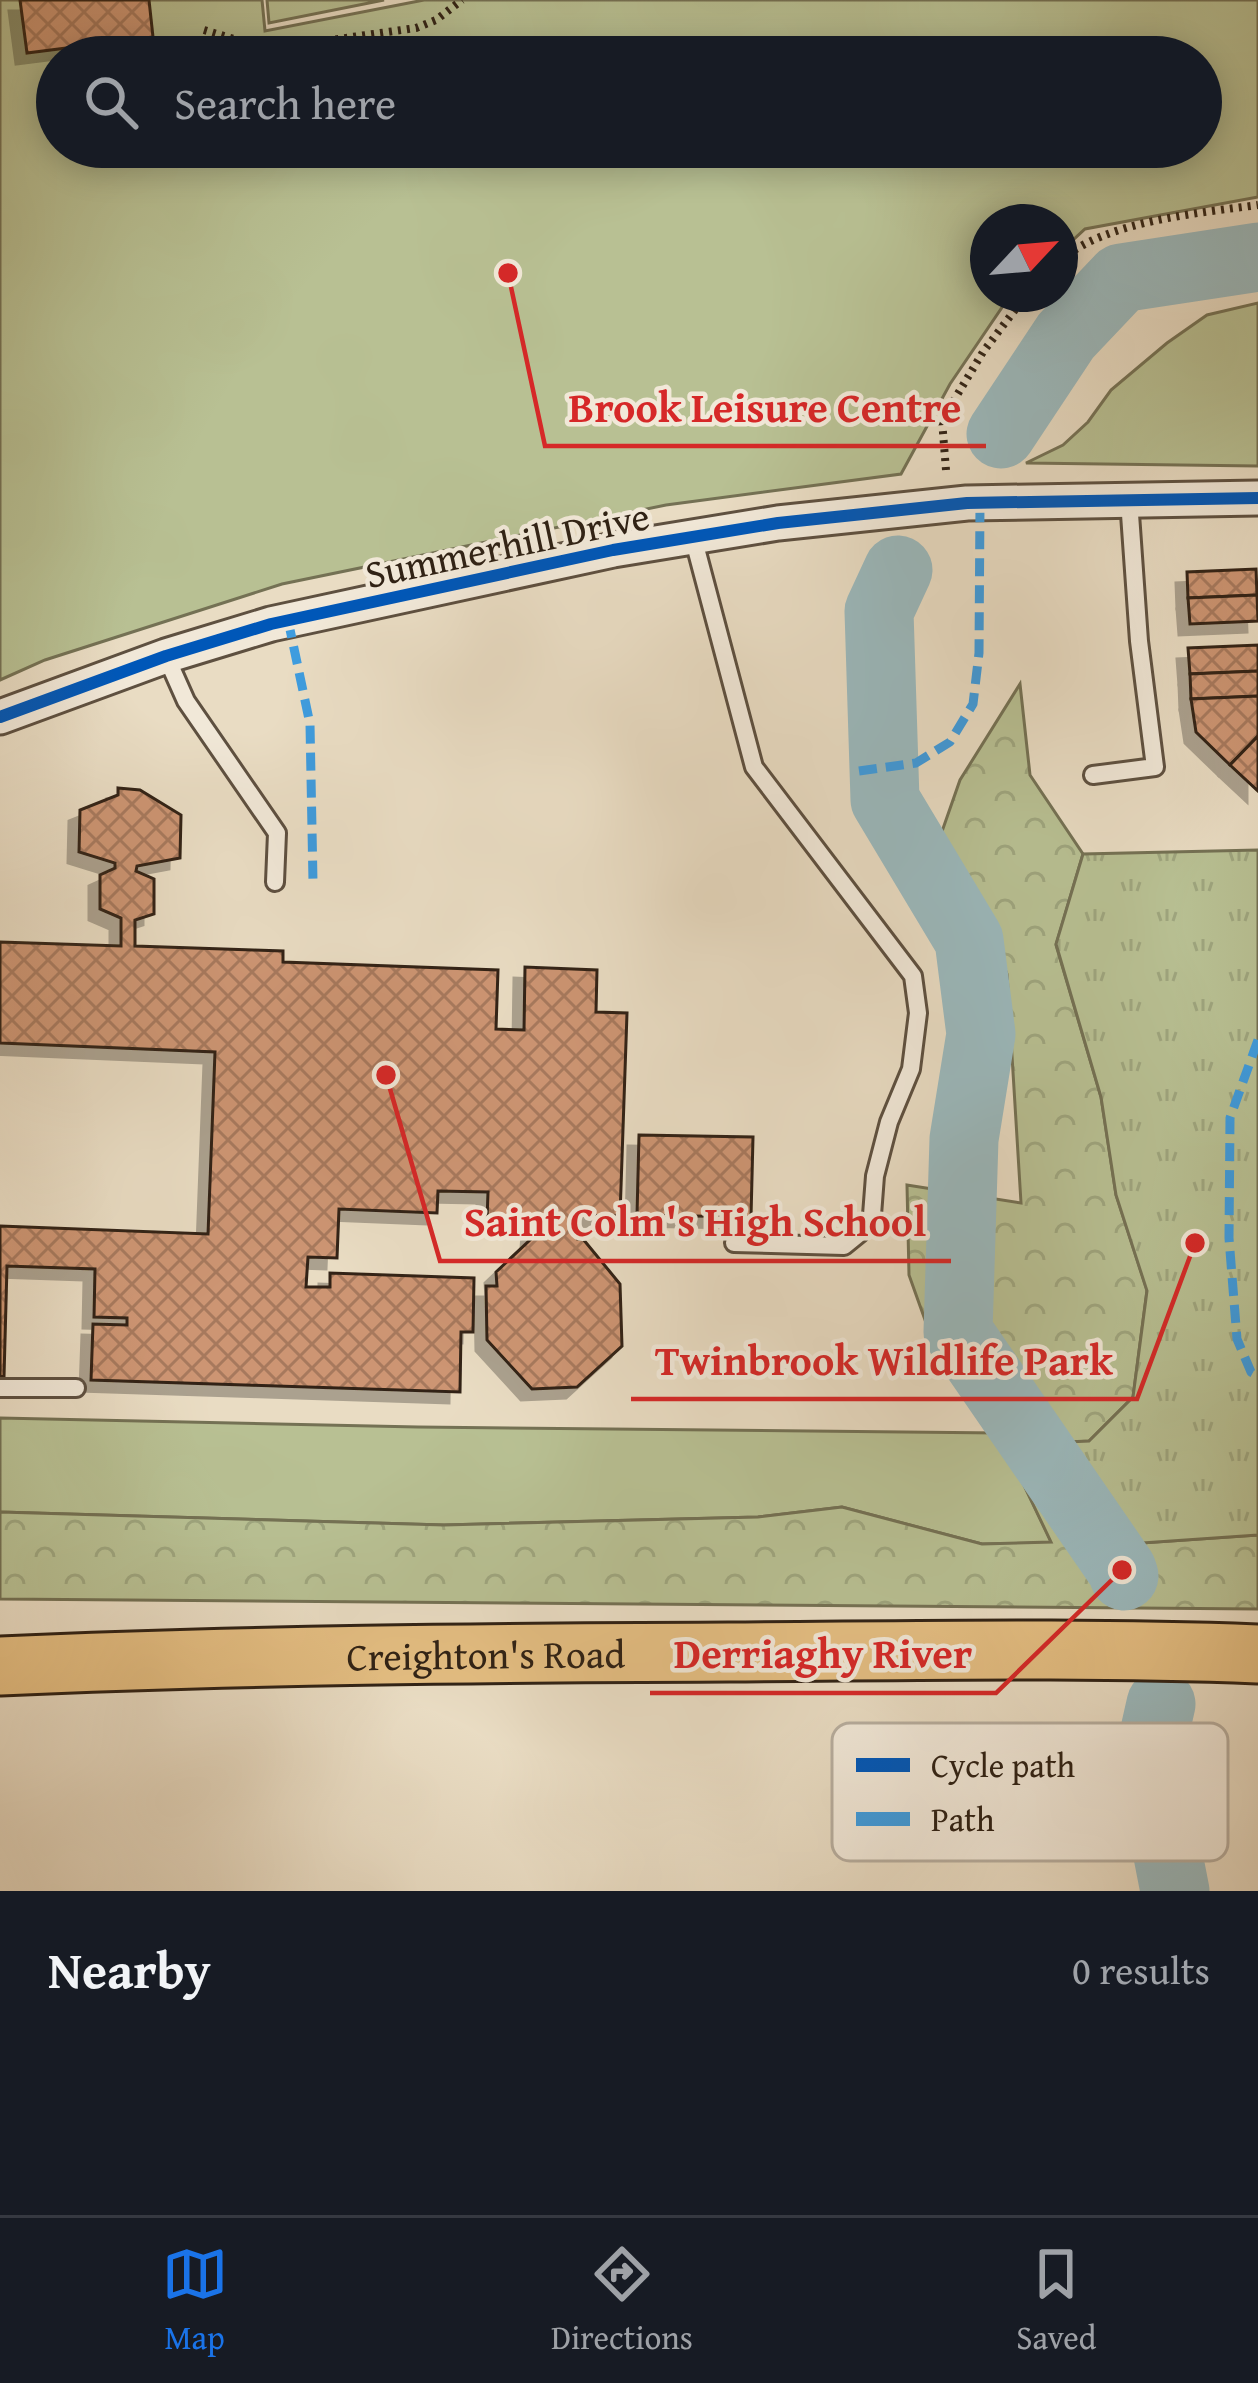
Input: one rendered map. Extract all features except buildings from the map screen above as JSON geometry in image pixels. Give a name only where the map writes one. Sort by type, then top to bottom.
[{"type":"highway","name":"Creighton's Road","points":[[0,1666],[224,1657],[652,1652],[1104,1649],[1258,1654]]},
{"type":"street","name":"Summerhill Drive","points":[[0,717],[166,656],[288,620],[614,550],[778,523],[948,505],[1258,498]]},
{"type":"lane","points":[[1093,775],[1155,767],[1139,641],[1129,500]]},
{"type":"lane","points":[[693,537],[754,767],[913,976],[918,1013],[911,1069],[889,1122],[875,1175],[872,1215],[860,1233],[844,1246],[734,1244]]},
{"type":"lane","points":[[166,656],[186,701],[277,833],[275,882]]},
{"type":"lane","points":[[0,1388],[76,1388]]},
{"type":"path","points":[[359,36],[416,28],[462,0]]},
{"type":"path","points":[[204,30],[224,36]]},
{"type":"path","points":[[1078,247],[1112,231],[1258,205]]},
{"type":"path","points":[[948,505],[942,420],[1013,312]]},
{"type":"green space","points":[[0,0],[262,0],[265,31],[424,0],[1258,0],[1258,197],[1085,229],[1078,235],[1078,204],[970,204],[970,312],[999,312],[950,384],[901,474],[666,505],[282,584],[45,660],[0,680]]},
{"type":"green space","points":[[267,0],[384,0],[269,23]]},
{"type":"green space","points":[[1258,303],[1258,466],[1026,463],[1063,445],[1088,422],[1111,390],[1207,315]]},
{"type":"green space","points":[[1020,684],[1030,775],[1083,854],[1056,945],[1101,1097],[1116,1195],[1147,1290],[1133,1397],[1089,1441],[1045,1444],[1113,1545],[1258,1535],[1258,1609],[0,1599],[0,1512],[444,1525],[758,1517],[842,1507],[982,1544],[1051,1542],[999,1433],[940,1362],[909,1275],[907,1185],[1021,1203],[1007,974],[977,901],[939,840],[960,780]]},
{"type":"green space","points":[[1258,850],[1258,1535],[1113,1545],[1044,1443],[1089,1441],[1133,1397],[1147,1291],[1116,1195],[1101,1097],[1056,944],[1083,854]]},
{"type":"green space","points":[[0,1418],[999,1433],[1052,1543],[982,1544],[842,1507],[758,1517],[444,1525],[0,1512]]},
{"type":"waterway","points":[[1001,434],[1066,336],[1121,278],[1258,257]]},
{"type":"waterway","points":[[898,570],[879,611],[885,800],[969,940],[981,1034],[964,1139],[958,1332],[1124,1576]]},
{"type":"waterway","points":[[1157,1723],[1161,1704]]},
{"type":"waterway","points":[[1169,1861],[1175,1891]]},
{"type":"marked path","points":[[859,771],[916,763],[950,742],[973,704],[979,653],[980,503]]},
{"type":"marked path","points":[[288,620],[310,724],[313,882]]},
{"type":"marked path","points":[[1258,1040],[1230,1118],[1229,1238],[1237,1339],[1251,1372],[1258,1376]]},
{"type":"cycle path","points":[[0,717],[166,656],[271,624],[613,550],[778,523],[967,503],[1258,498]]},
{"type":"place","name":"Brook Leisure Centre","points":[[508,273]]},
{"type":"place","name":"Saint Colm's High School","points":[[386,1075]]},
{"type":"place","name":"Twinbrook Wildlife Park","points":[[1195,1243]]},
{"type":"place","name":"Derriaghy River","points":[[1122,1570]]}]
